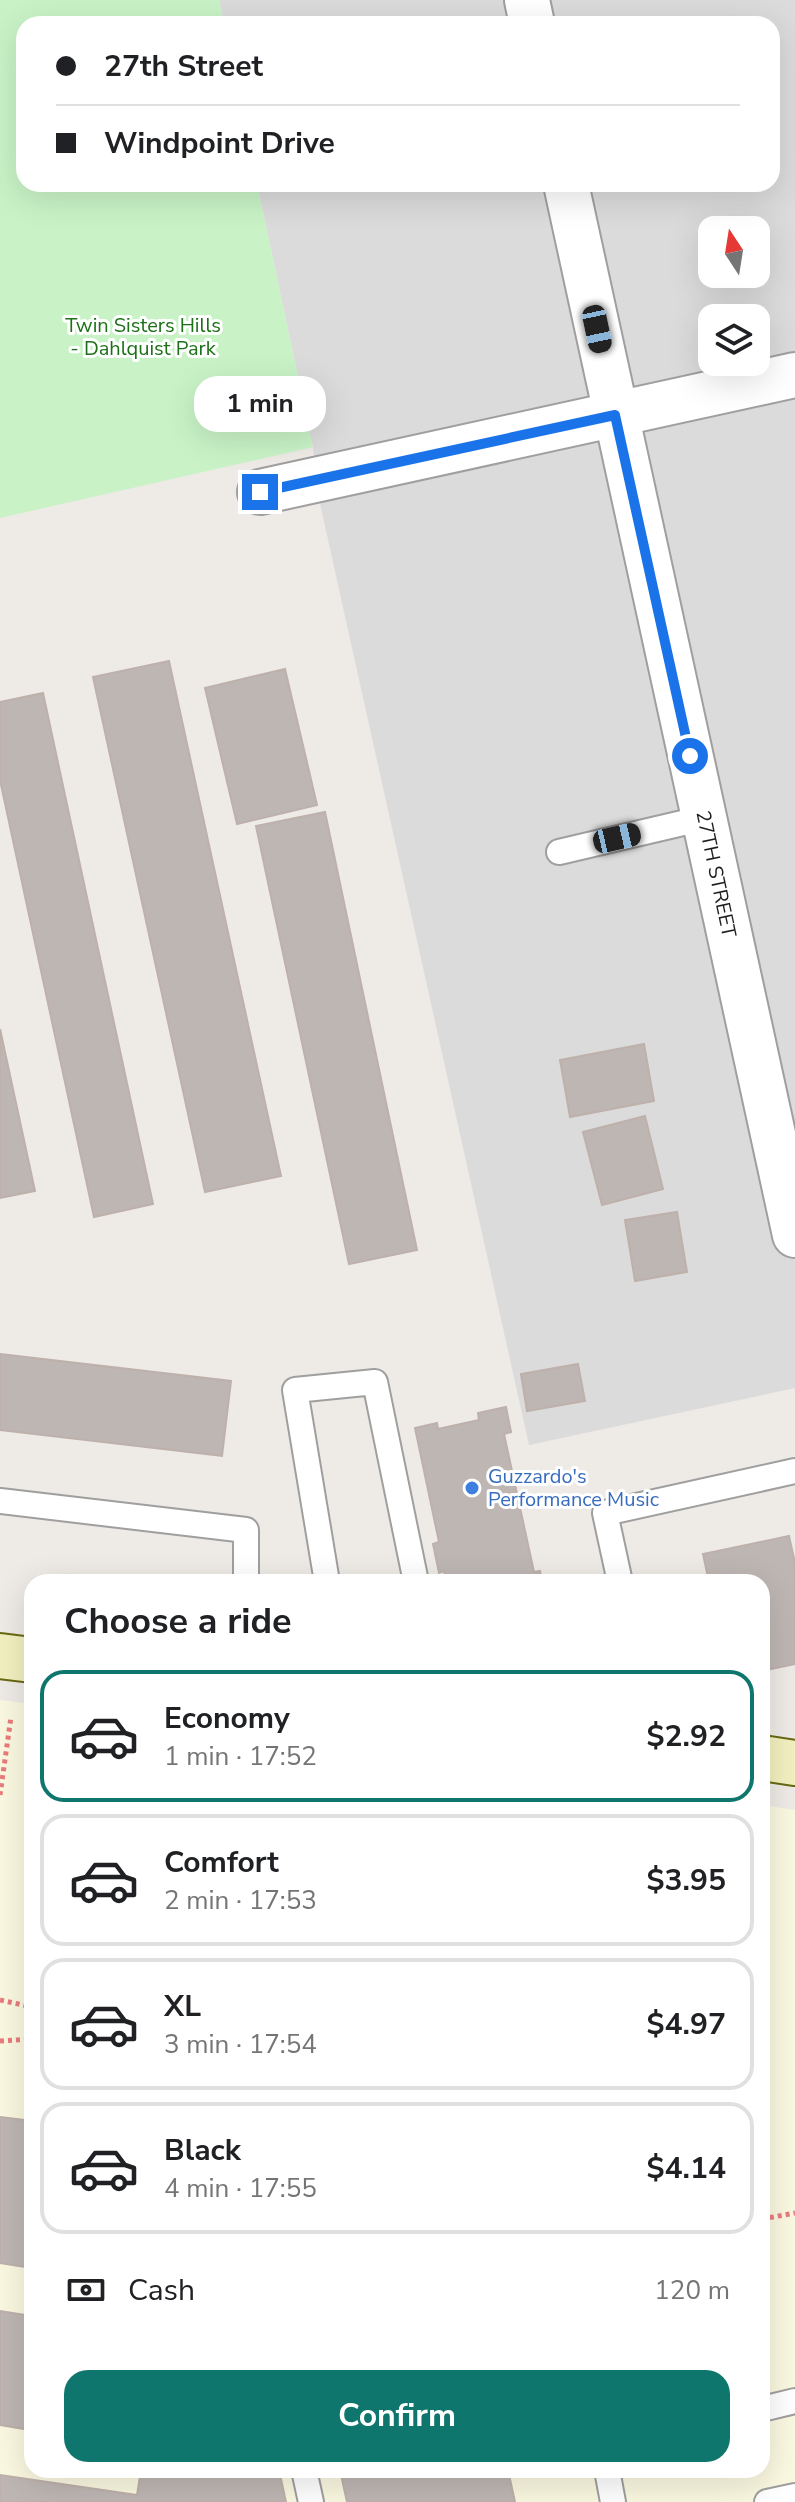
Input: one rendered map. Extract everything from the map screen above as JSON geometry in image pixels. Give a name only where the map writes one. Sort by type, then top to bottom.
[{"type":"main road","points":[[0,1656],[24,1659]]},
{"type":"main road","points":[[770,1759],[795,1763]]},
{"type":"street","name":"27TH STREET","points":[[568,192],[795,1235]]},
{"type":"street","points":[[260,492],[795,375]]},
{"type":"lane","points":[[559,852],[704,818]]},
{"type":"lane","points":[[326,1574],[295,1390],[375,1382],[414,1574]]},
{"type":"lane","points":[[618,1574],[605,1513],[795,1471]]},
{"type":"lane","points":[[0,1501],[246,1530],[246,1574]]},
{"type":"lane","points":[[770,2407],[795,2401]]},
{"type":"lane","points":[[306,2478],[311,2502]]},
{"type":"lane","points":[[608,2478],[613,2502]]},
{"type":"lane","points":[[767,2502],[795,2496]]},
{"type":"path","points":[[0,1795],[11,1717]]},
{"type":"path","points":[[0,2000],[24,2005]]},
{"type":"path","points":[[0,2041],[24,2040]]},
{"type":"path","points":[[770,2218],[795,2213]]},
{"type":"shaded area","points":[[219,0],[795,0],[795,1388],[529,1445],[319,499],[313,447],[259,192],[780,192],[780,16],[222,16]]},
{"type":"shaded area","points":[[0,1700],[24,1703],[24,2478],[770,2478],[770,1806],[795,1810],[795,2502],[0,2502]]},
{"type":"green space","name":"Twin Sisters Hills - Dahlquist Park","points":[[0,0],[219,0],[222,16],[16,16],[16,192],[259,192],[313,447],[0,518]]},
{"type":"building","points":[[169,661],[281,1176],[205,1192],[93,677]]},
{"type":"building","points":[[285,669],[317,805],[237,824],[205,688]]},
{"type":"building","points":[[43,693],[153,1204],[94,1217],[0,780],[0,702]]},
{"type":"building","points":[[325,812],[417,1250],[349,1264],[256,826]]},
{"type":"building","points":[[0,1029],[35,1191],[0,1198]]},
{"type":"building","points":[[644,1044],[654,1101],[570,1117],[560,1060]]},
{"type":"building","points":[[645,1116],[663,1189],[602,1205],[583,1132]]},
{"type":"building","points":[[677,1212],[687,1272],[635,1281],[625,1220]]},
{"type":"building","points":[[0,1354],[231,1381],[222,1456],[0,1430]]},
{"type":"building","points":[[578,1364],[585,1401],[527,1411],[521,1374]]},
{"type":"building","name":"Guzzardo's Performance Music","points":[[506,1407],[511,1432],[504,1434],[534,1572],[540,1571],[541,1574],[439,1573],[433,1544],[439,1542],[415,1428],[437,1423],[438,1429],[479,1420],[478,1413]]},
{"type":"building","points":[[789,1536],[795,1563],[795,1664],[770,1669],[770,1574],[707,1574],[703,1554]]},
{"type":"building","points":[[0,2117],[24,2120],[24,2267],[0,2263]]},
{"type":"building","points":[[0,2311],[24,2315],[24,2429],[0,2425]]},
{"type":"building","points":[[0,2475],[137,2495],[140,2478],[281,2478],[286,2502],[0,2502]]},
{"type":"building","points":[[342,2478],[510,2478],[515,2502],[347,2502]]},
{"type":"place","name":"Guzzardo's Performance Music","points":[[472,1488]]},
{"type":"route","points":[[260,492],[615,415],[690,756]]}]
